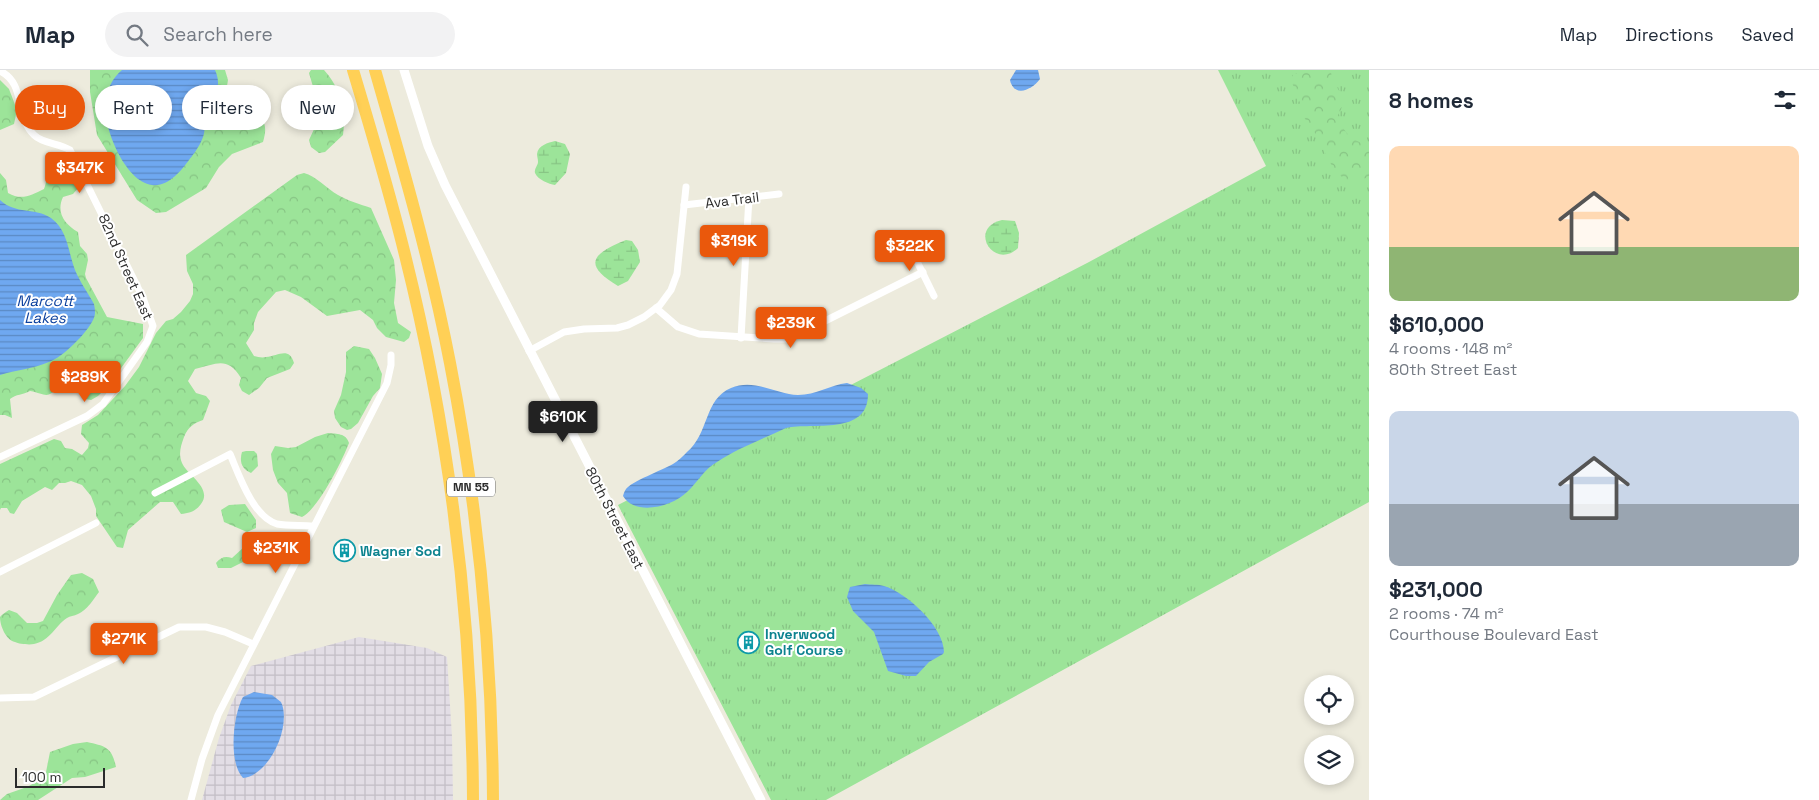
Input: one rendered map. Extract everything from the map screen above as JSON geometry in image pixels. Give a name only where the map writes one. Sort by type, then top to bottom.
[{"type":"highway","name":"MN 55","points":[[352,70],[385,180],[404,252],[420,322],[447,466],[458,550],[467,653],[473,800]]},
{"type":"highway","name":"MN 55","points":[[375,70],[424,243],[447,350],[470,479],[488,654],[493,800]]},
{"type":"highway","points":[[384,70],[407,179]]},
{"type":"street","name":"80th Street East","points":[[404,70],[415,110],[436,167],[761,800]]},
{"type":"street","name":"82nd Street East","points":[[0,457],[87,416],[103,404],[147,342],[153,326],[140,290],[70,150],[61,144],[40,140],[34,135],[25,121],[17,89],[13,81],[2,71]]},
{"type":"street","points":[[529,351],[569,331],[606,329],[628,325],[656,308],[671,290],[677,274],[686,187]]},
{"type":"street","name":"Ava Trail","points":[[684,206],[779,194]]},
{"type":"street","points":[[741,338],[749,197]]},
{"type":"street","points":[[906,239],[934,296]]},
{"type":"street","points":[[656,308],[670,322],[689,332],[741,338],[782,340],[792,337],[923,272]]},
{"type":"street","points":[[192,800],[202,759],[218,714],[387,382],[391,355]]},
{"type":"street","points":[[154,493],[230,454],[246,489],[261,515],[277,524],[313,526]]},
{"type":"street","points":[[0,572],[96,523]]},
{"type":"street","points":[[0,698],[34,697],[179,627],[206,627],[225,632],[252,644]]},
{"type":"shaded area","points":[[359,637],[427,648],[447,657],[452,737],[453,800],[202,800],[219,738],[231,705],[251,666]]},
{"type":"green space","points":[[90,70],[225,70],[228,80],[227,85],[182,85],[182,130],[265,130],[265,135],[263,142],[232,154],[219,167],[206,188],[166,212],[156,213],[137,200],[97,135],[96,130],[172,130],[172,85],[95,85],[95,123],[90,92]]},
{"type":"green space","points":[[311,70],[324,70],[334,85],[313,85],[309,73]]},
{"type":"green space","points":[[1218,70],[1369,70],[1369,502],[826,800],[771,800],[618,505],[1089,262],[1266,166]]},
{"type":"green space","points":[[1307,70],[1331,70],[1334,82],[1342,97],[1342,108],[1338,115],[1343,127],[1353,138],[1369,145],[1369,177],[1348,184],[1332,166],[1315,133],[1301,113],[1300,103],[1291,80],[1293,74],[1299,74]]},
{"type":"green space","points":[[0,80],[9,89],[15,105],[15,119],[14,124],[0,130]]},
{"type":"green space","points":[[314,130],[344,130],[343,135],[325,152],[319,153],[311,147],[309,140]]},
{"type":"green space","points":[[555,141],[565,144],[570,154],[566,173],[555,185],[541,180],[535,172],[539,148]]},
{"type":"green space","points":[[60,158],[70,164],[78,179],[79,187],[73,194],[63,197],[60,208],[65,221],[78,232],[80,246],[87,254],[86,278],[107,317],[143,324],[143,338],[108,386],[98,396],[91,400],[85,399],[77,386],[67,381],[59,383],[59,386],[49,395],[30,391],[10,399],[12,418],[0,415],[0,173],[6,180],[8,193],[18,197],[26,196],[44,189],[49,166],[54,160]]},
{"type":"green space","points":[[304,173],[342,197],[371,208],[394,260],[396,280],[394,303],[398,323],[411,332],[409,338],[404,342],[386,337],[377,328],[373,320],[360,310],[327,316],[301,297],[285,290],[276,292],[258,312],[254,323],[254,330],[246,343],[254,356],[264,357],[286,353],[292,358],[294,363],[290,369],[267,378],[259,388],[249,395],[242,391],[239,385],[241,378],[236,371],[226,364],[221,363],[195,369],[188,381],[196,393],[206,396],[210,401],[203,420],[194,424],[187,431],[180,450],[182,463],[202,487],[204,493],[204,498],[197,508],[181,514],[173,502],[160,502],[128,530],[123,548],[117,547],[96,516],[96,509],[91,496],[82,485],[71,481],[59,483],[52,490],[45,487],[22,501],[14,514],[10,513],[7,508],[1,508],[0,510],[0,464],[54,439],[61,441],[65,448],[72,449],[82,455],[88,448],[89,443],[81,434],[82,425],[98,415],[125,386],[139,367],[156,333],[166,321],[173,319],[190,301],[193,294],[193,284],[187,271],[186,255],[297,175]]},
{"type":"green space","points":[[1002,220],[1015,221],[1019,233],[1018,248],[1009,254],[1000,254],[993,251],[988,246],[985,238],[986,231],[992,224]]},
{"type":"green space","points":[[626,240],[632,241],[638,250],[640,262],[628,281],[618,286],[599,272],[596,260],[605,250]]},
{"type":"green space","points":[[354,346],[369,349],[382,374],[380,388],[373,396],[358,423],[347,430],[341,427],[335,418],[334,411],[341,395],[346,372],[346,352]]},
{"type":"green space","points":[[328,433],[341,435],[348,440],[349,443],[341,461],[316,504],[309,512],[302,517],[290,513],[287,493],[278,483],[273,470],[271,454],[275,446],[296,447],[315,437]]},
{"type":"green space","points":[[254,451],[257,454],[258,466],[251,473],[243,467],[241,462],[242,452]]},
{"type":"green space","points":[[245,504],[256,520],[256,528],[247,532],[224,522],[221,510],[229,505]]},
{"type":"green space","points":[[244,547],[250,554],[249,559],[231,568],[218,568],[216,563],[221,558],[232,558]]},
{"type":"green space","points":[[82,573],[93,579],[99,592],[84,610],[67,618],[48,637],[40,642],[32,644],[19,643],[12,641],[6,636],[0,621],[0,617],[3,614],[9,610],[17,613],[27,623],[43,621],[57,595],[71,575]]},
{"type":"green space","points":[[87,742],[103,746],[110,751],[116,767],[85,777],[72,778],[38,800],[0,800],[7,794],[27,787],[45,777],[50,752],[73,744]]},
{"type":"water","points":[[122,70],[215,70],[218,85],[182,85],[182,130],[204,130],[204,135],[191,157],[169,181],[158,185],[142,182],[125,164],[109,130],[172,130],[172,85],[110,85]]},
{"type":"water","points":[[1016,70],[1038,70],[1040,79],[1028,89],[1015,89],[1010,80]]},
{"type":"water","name":"Marcott Lakes","points":[[0,200],[12,208],[45,215],[57,223],[67,242],[77,274],[94,304],[95,312],[94,318],[86,331],[74,344],[55,359],[31,368],[0,375]]},
{"type":"water","points":[[847,383],[861,388],[868,394],[866,407],[859,416],[849,422],[824,426],[786,428],[742,448],[717,462],[708,468],[681,497],[664,505],[645,508],[629,502],[623,496],[629,486],[673,464],[694,445],[716,400],[722,393],[731,388],[748,385],[790,394],[805,395]]},
{"type":"water","points":[[865,584],[884,586],[903,596],[923,612],[938,632],[942,642],[943,654],[929,662],[916,676],[906,676],[888,671],[874,632],[853,611],[847,597],[850,587]]},
{"type":"water","points":[[254,692],[272,695],[281,702],[284,712],[284,723],[276,748],[270,759],[253,775],[243,778],[238,771],[235,761],[235,726],[243,697]]},
{"type":"place","name":"Wagner Sod","points":[[344,551]]},
{"type":"place","name":"Inverwood Golf Course","points":[[749,642]]}]
